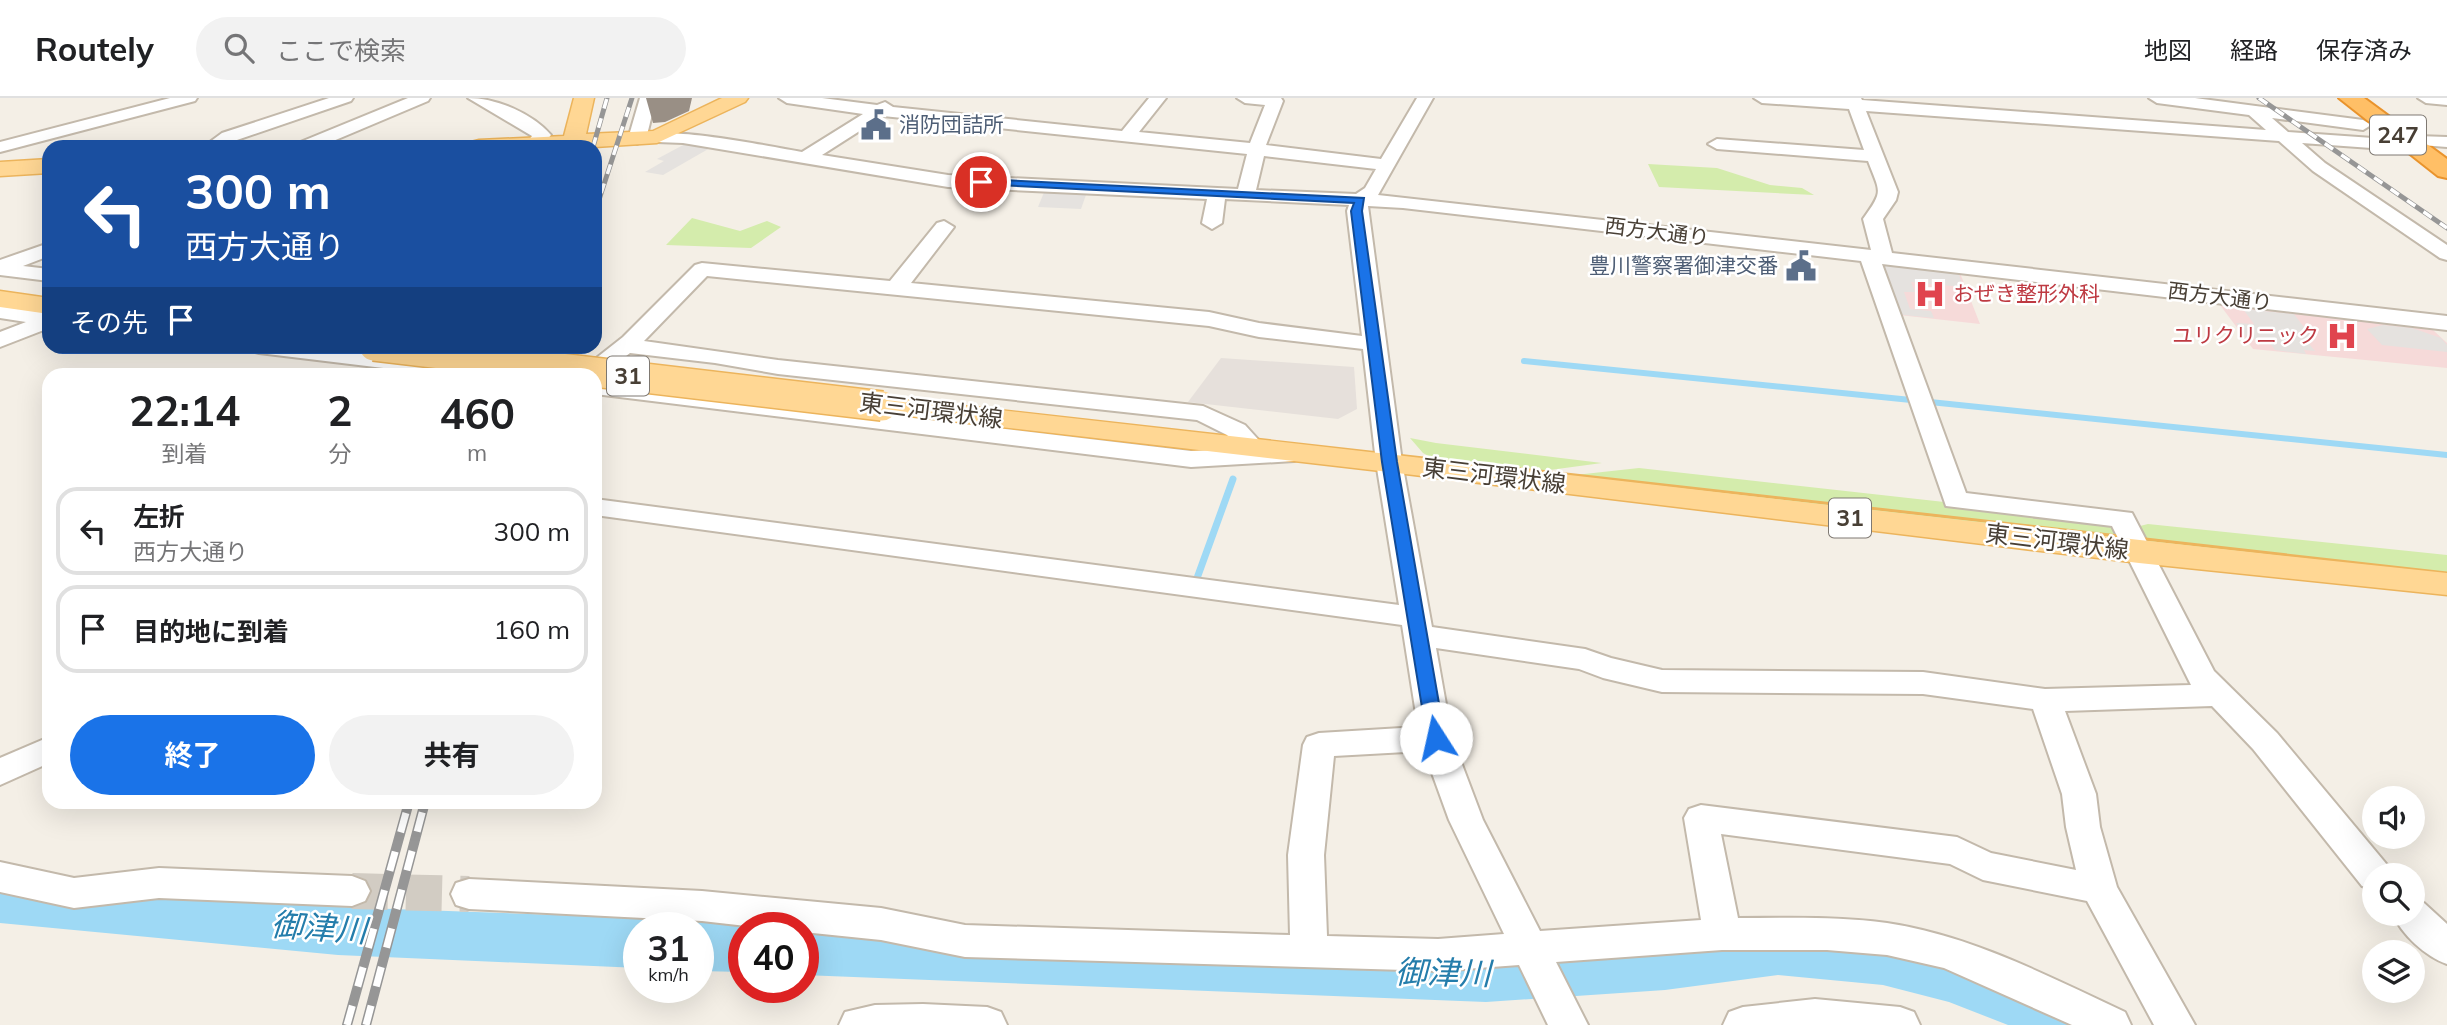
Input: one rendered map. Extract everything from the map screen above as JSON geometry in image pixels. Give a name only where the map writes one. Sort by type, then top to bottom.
[{"type":"highway","name":"247","points":[[2350,98],[2390,129],[2447,158]]},
{"type":"highway","name":"247","points":[[2367,98],[2447,171]]},
{"type":"main road","points":[[579,140],[584,98]]},
{"type":"main road","points":[[602,142],[647,138],[738,98]]},
{"type":"main road","points":[[0,169],[42,166]]},
{"type":"main road","points":[[1,303],[42,306]]},
{"type":"main road","name":"東三河環状線","points":[[442,354],[560,368]]},
{"type":"main road","name":"東三河環状線","points":[[602,373],[1389,462],[1548,484],[2139,552],[2447,584]]},
{"type":"street","points":[[0,147],[189,98]]},
{"type":"street","points":[[223,140],[345,98]]},
{"type":"street","points":[[321,140],[422,98]]},
{"type":"street","points":[[476,98],[517,118],[542,135],[538,140]]},
{"type":"street","points":[[647,138],[648,98]]},
{"type":"street","points":[[787,98],[877,112],[1257,147],[1387,164]]},
{"type":"street","points":[[805,158],[900,98]]},
{"type":"street","points":[[1128,135],[1158,98]]},
{"type":"street","points":[[1245,98],[1275,101],[1257,147],[1246,194]]},
{"type":"street","points":[[1425,98],[1370,194],[1360,200],[1357,211],[1389,462],[1436,738],[1466,820],[1568,1025]]},
{"type":"street","points":[[1762,98],[1854,102],[2284,137],[2447,142]]},
{"type":"street","points":[[2157,98],[2390,129]]},
{"type":"street","points":[[2426,98],[2447,100]]},
{"type":"street","points":[[1854,102],[1889,192],[1887,200],[1873,219],[1876,257],[1955,500],[2122,519],[2202,677],[2265,741],[2364,863]]},
{"type":"street","points":[[2254,111],[2348,188],[2447,254]]},
{"type":"street","name":"西方大通り","points":[[647,138],[684,138],[948,181],[1403,202],[2447,323]]},
{"type":"street","points":[[1717,144],[1875,156]]},
{"type":"street","points":[[1212,223],[1217,193]]},
{"type":"street","points":[[896,288],[944,228]]},
{"type":"street","points":[[0,268],[42,252]]},
{"type":"street","points":[[0,268],[42,274]]},
{"type":"street","points":[[596,368],[625,346],[702,269],[1209,319],[1259,330],[1374,344]]},
{"type":"street","points":[[1,303],[42,298]]},
{"type":"street","points":[[1,303],[42,318]]},
{"type":"street","points":[[0,340],[42,323]]},
{"type":"street","points":[[625,346],[715,356],[778,368],[1203,413],[1236,430],[1253,448]]},
{"type":"street","points":[[324,354],[437,368]]},
{"type":"street","points":[[602,388],[1191,458],[1296,453]]},
{"type":"street","points":[[602,508],[1417,626],[1585,659],[1603,667],[1662,681],[1923,683],[2045,700],[2217,695]]},
{"type":"street","points":[[2045,700],[2079,794],[2083,827],[2099,889],[2175,1025]]},
{"type":"street","points":[[1308,949],[1306,855],[1319,746],[1436,738]]},
{"type":"street","points":[[0,773],[42,752]]},
{"type":"street","points":[[1722,934],[1701,818],[1957,850],[1983,866],[2099,889]]},
{"type":"street","points":[[0,877],[74,893],[159,883],[352,891]]},
{"type":"street","points":[[469,894],[702,906],[881,923],[965,941],[1308,949],[1438,955],[1532,953],[1722,934],[1851,936],[1887,939],[1950,953],[2110,1025]]},
{"type":"street","points":[[2424,926],[2447,948]]},
{"type":"street","points":[[1743,1025],[1815,1017],[1900,1025]]},
{"type":"street","points":[[859,1025],[879,1021],[987,1025]]},
{"type":"shaded area","points":[[685,144],[710,148],[663,175],[645,172],[664,161],[657,159]]},
{"type":"shaded area","points":[[1045,190],[1087,192],[1081,209],[1038,207]]},
{"type":"shaded area","name":"おぜき整形外科","points":[[1879,264],[1960,273],[1980,324],[1899,315]]},
{"type":"shaded area","points":[[1882,265],[1959,274],[1963,287],[1911,282],[1915,292],[1904,292],[1910,309],[1931,311],[1934,318],[1904,315],[1901,314]]},
{"type":"shaded area","name":"ユリクリニック","points":[[2220,305],[2433,330],[2447,343],[2447,368],[2253,349]]},
{"type":"shaded area","points":[[2243,309],[2294,314],[2313,339],[2305,339],[2315,351],[2304,350],[2306,354],[2275,350],[2268,341],[2247,338],[2236,323],[2254,324]]},
{"type":"shaded area","points":[[2383,325],[2412,328],[2441,338],[2447,345],[2447,352],[2382,345],[2367,329]]},
{"type":"shaded area","points":[[1221,358],[1354,367],[1357,409],[1338,419],[1188,402]]},
{"type":"green space","points":[[1648,164],[1717,168],[1770,185],[1802,188],[1814,195],[1659,187]]},
{"type":"green space","points":[[692,218],[740,231],[767,221],[781,227],[751,248],[666,245]]},
{"type":"green space","points":[[1410,438],[1602,463],[1535,472],[1434,459],[1423,453]]},
{"type":"green space","points":[[1639,468],[2106,520],[2114,523],[2125,540],[1566,476]]},
{"type":"green space","points":[[2148,524],[2447,555],[2447,578],[2152,543],[2143,536],[2140,529],[2140,526]]},
{"type":"waterway","points":[[1524,361],[1911,400]]},
{"type":"waterway","points":[[1930,402],[2447,455]]},
{"type":"waterway","points":[[1192,580],[1196,581],[1233,479]]},
{"type":"waterway","name":"御津川","points":[[0,900],[338,931],[623,942]]},
{"type":"waterway","name":"御津川","points":[[714,946],[728,947]]},
{"type":"waterway","name":"御津川","points":[[819,951],[1486,976],[1665,964],[1778,950],[1883,960],[1954,977],[2054,1015],[2069,1025]]},
{"type":"tunnel","points":[[352,891],[469,894]]},
{"type":"railway","points":[[595,140],[607,98]]},
{"type":"railway","points":[[602,190],[632,98]]},
{"type":"railway","points":[[2259,98],[2447,228]]},
{"type":"railway","points":[[531,368],[535,354]]},
{"type":"railway","points":[[546,368],[550,354]]},
{"type":"railway","points":[[347,1025],[407,809]]},
{"type":"railway","points":[[366,1025],[423,809]]},
{"type":"place","name":"消防団詰所","points":[[876,125]]},
{"type":"place","name":"豊川警察署御津交番","points":[[1801,266]]},
{"type":"place","name":"おぜき整形外科","points":[[1930,294]]},
{"type":"place","name":"ユリクリニック","points":[[2342,336]]},
{"type":"route","points":[[981,182],[1360,200],[1357,211],[1389,462],[1436,738]]}]
